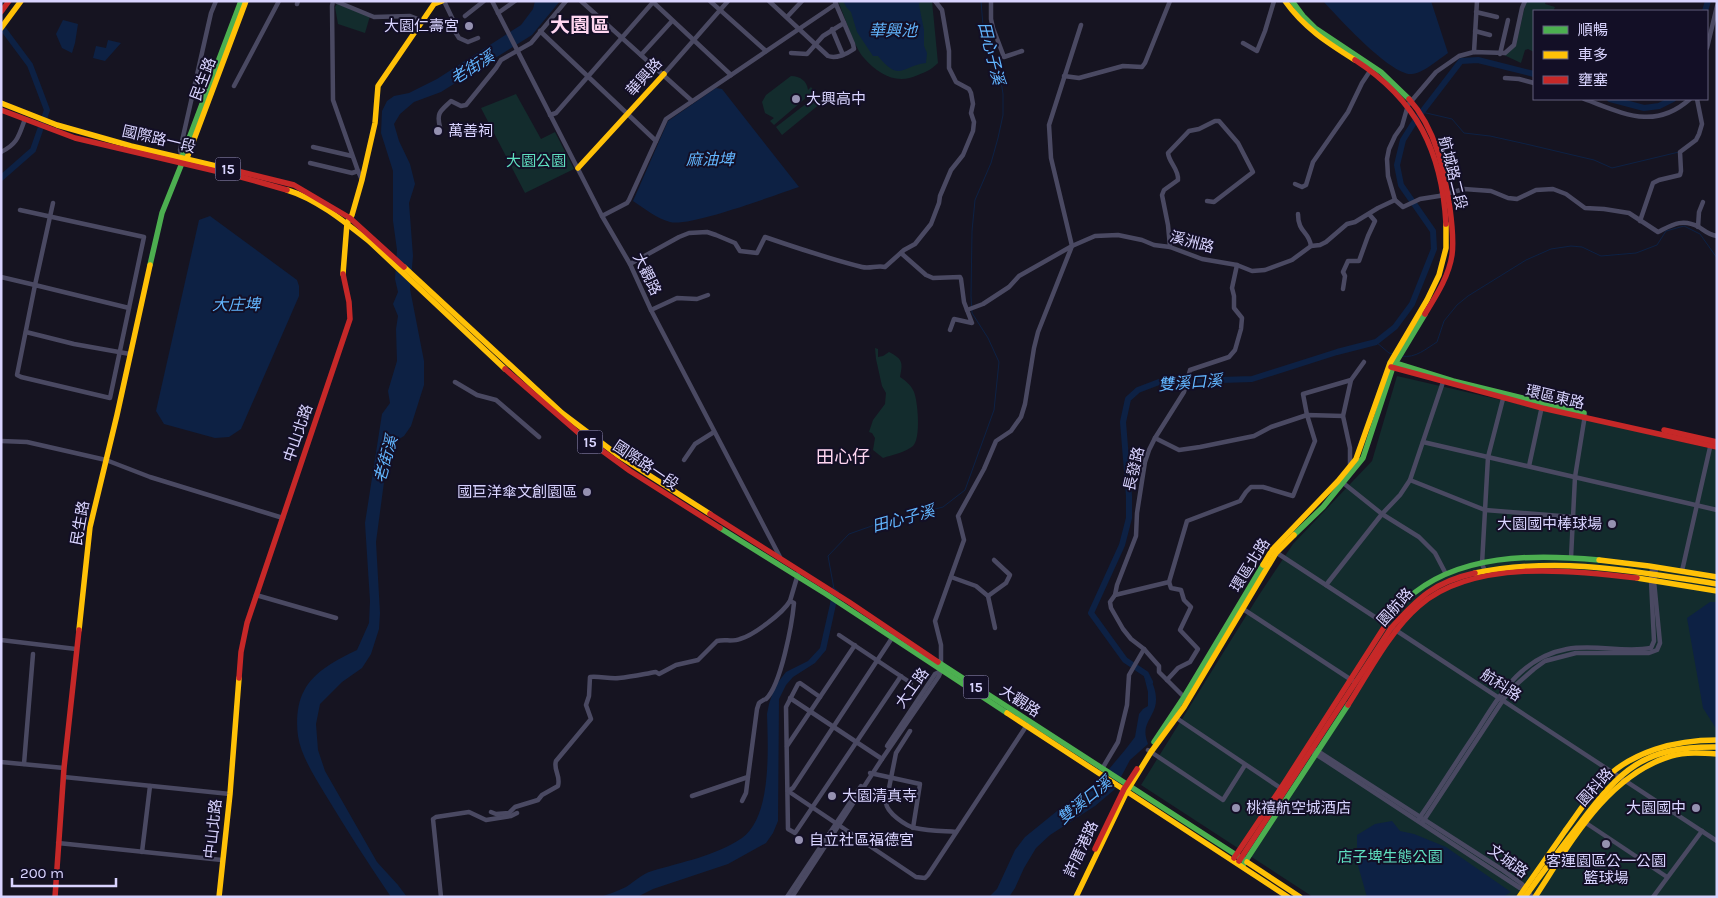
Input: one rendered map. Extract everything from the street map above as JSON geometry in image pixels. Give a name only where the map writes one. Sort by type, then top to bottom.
[{"type":"main road","points":[[1,12],[9,1]]},
{"type":"main road","points":[[1,28],[21,1]]},
{"type":"main road","name":"民生路","points":[[183,160],[241,1]]},
{"type":"main road","name":"民生路","points":[[55,897],[64,768],[90,527],[162,214],[246,1]]},
{"type":"main road","points":[[427,1],[434,4],[443,1]]},
{"type":"main road","name":"航城路二段","points":[[1285,1],[1308,29],[1389,86],[1408,108],[1427,138],[1445,194]]},
{"type":"main road","name":"航城路二段","points":[[1292,1],[1315,28],[1381,72],[1395,84],[1413,104],[1425,122],[1438,152],[1453,233],[1452,256],[1442,284],[1434,299],[1395,360]]},
{"type":"main road","name":"中山北路","points":[[219,897],[230,794],[241,652],[247,623],[350,319],[349,302],[343,276],[348,220],[362,180],[375,123],[378,86],[434,4]]},
{"type":"main road","name":"華興路","points":[[578,168],[664,74]]},
{"type":"main road","name":"15","points":[[1,103],[25,116]]},
{"type":"main road","name":"15","points":[[1,110],[25,116]]},
{"type":"main road","name":"國際路一段","points":[[25,116],[183,160]]},
{"type":"main road","name":"國際路一段","points":[[25,116],[65,134],[294,185],[348,220],[373,241],[529,391],[582,436],[630,471],[671,493],[780,558]]},
{"type":"main road","name":"環區東路","points":[[1395,360],[1444,379],[1542,405],[1713,443],[1717,446]]},
{"type":"main road","name":"環區北路","points":[[1341,482],[1361,447],[1395,360]]},
{"type":"main road","name":"環區北路","points":[[1173,716],[1184,707],[1274,551],[1363,458],[1395,360]]},
{"type":"main road","name":"國際路一段","points":[[671,493],[779,566]]},
{"type":"main road","points":[[1391,628],[1406,599],[1426,584],[1446,574],[1482,564],[1537,557],[1595,559],[1717,577]]},
{"type":"main road","name":"15","points":[[780,558],[801,571],[826,591]]},
{"type":"main road","name":"園航路","points":[[1286,791],[1391,628],[1422,595],[1456,578],[1529,564],[1561,564],[1589,565],[1653,578],[1717,584]]},
{"type":"main road","name":"15","points":[[779,566],[826,591]]},
{"type":"main road","points":[[1391,628],[1437,593],[1466,581],[1516,572],[1560,570],[1591,572],[1653,578],[1717,590]]},
{"type":"main road","name":"大觀路","points":[[826,591],[941,668],[1102,771]]},
{"type":"main road","name":"環區北路","points":[[1125,787],[1173,716],[1241,607]]},
{"type":"main road","points":[[1529,894],[1589,798],[1612,772],[1659,747],[1695,739],[1717,740]]},
{"type":"main road","name":"園科路","points":[[1529,894],[1601,795],[1621,778],[1642,762],[1664,752],[1690,748],[1717,747]]},
{"type":"main road","points":[[1518,897],[1529,894],[1621,778],[1672,756],[1696,753],[1717,754]]},
{"type":"main road","name":"15","points":[[1102,771],[1239,860],[1300,897]]},
{"type":"main road","name":"許厝港路","points":[[1076,897],[1125,787]]},
{"type":"main road","points":[[1239,860],[1286,791]]},
{"type":"main road","points":[[1239,860],[1286,791]]},
{"type":"main road","name":"15","points":[[1239,860],[1288,897]]},
{"type":"main road","name":"許厝港路","points":[[1071,897],[1084,876]]},
{"type":"street","points":[[183,160],[180,150],[182,140],[211,14],[216,1]]},
{"type":"street","points":[[234,86],[279,1]]},
{"type":"street","points":[[362,180],[352,156],[332,92],[332,6],[334,1],[374,17],[410,16],[422,21]]},
{"type":"street","points":[[443,1],[456,26],[454,30],[459,38],[468,42],[478,38]]},
{"type":"street","points":[[465,16],[484,1]]},
{"type":"street","name":"大觀路","points":[[492,1],[602,216],[630,264],[651,310],[780,558]]},
{"type":"street","points":[[498,13],[515,1]]},
{"type":"street","points":[[440,127],[438,114],[451,101],[464,106],[501,60],[516,49],[530,43],[566,1]]},
{"type":"street","points":[[582,1],[692,101]]},
{"type":"street","points":[[710,1],[766,52]]},
{"type":"street","name":"華興路","points":[[664,74],[728,1]]},
{"type":"street","points":[[602,216],[627,203],[629,200],[666,118],[766,52],[799,29],[835,2],[854,49],[833,58],[828,56],[816,44],[799,29],[769,1]]},
{"type":"street","points":[[787,18],[802,1]]},
{"type":"street","points":[[630,264],[689,233],[707,232],[735,243],[740,251],[756,253],[765,237],[805,251],[822,254],[865,268],[878,265],[885,267],[915,244],[931,224],[940,196],[951,170],[963,154],[973,131],[974,122],[971,113],[973,99],[971,93],[969,89],[956,82],[949,68],[949,51],[942,10],[935,1]]},
{"type":"street","points":[[991,1],[991,19],[1004,57],[1022,51]]},
{"type":"street","points":[[1064,76],[1079,78],[1123,66],[1142,66],[1145,63],[1170,1]]},
{"type":"street","points":[[1243,43],[1257,51],[1274,1]]},
{"type":"street","points":[[1474,52],[1477,1]]},
{"type":"street","points":[[1525,1],[1514,45],[1505,53],[1474,52],[1459,56],[1436,72],[1408,108],[1402,126],[1389,149],[1387,159],[1388,176],[1395,200],[1403,207],[1420,199],[1469,188],[1491,191],[1508,198],[1518,199],[1536,190],[1553,189],[1566,194],[1585,208],[1624,212],[1658,232],[1676,223],[1688,223],[1708,234],[1717,236]]},
{"type":"street","points":[[550,115],[556,113],[653,2],[731,75]]},
{"type":"street","points":[[1708,44],[1717,6]]},
{"type":"street","points":[[1476,12],[1497,17]]},
{"type":"street","points":[[1500,54],[1508,20]]},
{"type":"street","points":[[641,55],[672,21]]},
{"type":"street","points":[[790,53],[807,54],[822,36],[844,23]]},
{"type":"street","points":[[941,668],[941,645],[935,622],[964,540],[958,516],[984,469],[996,441],[1011,431],[1021,417],[1038,332],[1072,246],[1051,158],[1049,125],[1081,25]]},
{"type":"street","points":[[832,29],[843,55]]},
{"type":"street","points":[[1475,31],[1490,35]]},
{"type":"street","points":[[540,32],[656,141]]},
{"type":"street","points":[[1295,184],[1302,187],[1306,185],[1313,162],[1348,112],[1370,71]]},
{"type":"street","points":[[1505,78],[1533,83]]},
{"type":"street","points":[[1587,100],[1620,113],[1652,117],[1666,115],[1689,100]]},
{"type":"street","points":[[1640,221],[1653,183],[1680,175],[1680,152],[1696,140],[1702,124],[1697,100]]},
{"type":"street","points":[[1,152],[18,140],[25,116]]},
{"type":"street","points":[[1170,247],[1162,195],[1164,190],[1178,180],[1178,173],[1168,157],[1168,152],[1188,131],[1199,129],[1215,121],[1219,122],[1238,143],[1253,172],[1214,202],[1207,201]]},
{"type":"street","points":[[313,147],[352,156]]},
{"type":"street","points":[[310,163],[352,173],[358,171]]},
{"type":"street","name":"溪洲路","points":[[967,310],[983,304],[1009,287],[1019,276],[1072,246],[1096,236],[1106,234],[1118,235],[1142,240],[1154,245],[1170,247],[1202,259],[1237,265],[1252,271],[1265,270],[1292,260],[1311,246],[1326,242],[1344,226],[1395,200]]},
{"type":"street","points":[[1698,227],[1698,212],[1703,202]]},
{"type":"street","points":[[53,203],[17,375],[110,398],[144,237]]},
{"type":"street","points":[[20,210],[155,240]]},
{"type":"street","points":[[1298,214],[1299,226],[1310,240],[1311,246]]},
{"type":"street","points":[[1343,289],[1345,276],[1343,272],[1346,263],[1348,261],[1359,261],[1375,222],[1369,214]]},
{"type":"street","points":[[901,253],[926,275],[933,278],[960,277],[964,302],[972,323],[954,319],[950,330]]},
{"type":"street","points":[[1155,438],[1184,392],[1190,370],[1229,358],[1235,350],[1242,318],[1234,308],[1232,288],[1237,265]]},
{"type":"street","points":[[1,277],[129,308]]},
{"type":"street","points":[[651,310],[677,298],[697,299],[708,295]]},
{"type":"street","points":[[26,332],[74,344],[130,354]]},
{"type":"street","points":[[1350,466],[1350,448],[1343,416],[1351,380],[1364,362]]},
{"type":"street","points":[[1326,585],[1382,514],[1400,495],[1410,480],[1444,379]]},
{"type":"street","points":[[1167,680],[1178,668],[1190,662],[1198,649],[1180,630],[1191,607],[1184,600],[1182,590],[1171,588],[1169,582],[1187,521],[1240,501],[1251,487],[1263,487],[1294,496],[1315,441],[1303,394],[1351,380]]},
{"type":"street","points":[[455,382],[477,395],[496,400],[539,437]]},
{"type":"street","points":[[1485,571],[1482,564],[1488,457],[1504,395]]},
{"type":"street","points":[[1529,466],[1542,405]]},
{"type":"street","name":"長發路","points":[[1184,697],[1159,672],[1158,666],[1123,630],[1111,608],[1110,602],[1115,595],[1136,536],[1137,513],[1146,462],[1155,438],[1179,450],[1254,436],[1271,427],[1307,415],[1343,416]]},
{"type":"street","points":[[1571,558],[1575,477],[1585,415]]},
{"type":"street","points":[[684,460],[695,444],[714,432]]},
{"type":"street","points":[[1,441],[27,442],[106,460],[150,477],[283,518]]},
{"type":"street","points":[[1423,442],[1717,510]]},
{"type":"street","points":[[1682,571],[1696,505],[1713,443]]},
{"type":"street","points":[[1410,480],[1485,510],[1573,517]]},
{"type":"street","points":[[1341,482],[1382,514],[1419,537],[1434,553],[1446,574]]},
{"type":"street","name":"航科路","points":[[1274,551],[1717,841]]},
{"type":"street","points":[[779,566],[780,558]]},
{"type":"street","points":[[988,596],[1006,583],[1010,575],[994,560]]},
{"type":"street","points":[[1421,820],[1501,699],[1507,685],[1524,669],[1542,657],[1555,652],[1584,648],[1651,648],[1654,641],[1654,567]]},
{"type":"street","points":[[491,812],[496,814],[511,812],[515,807],[538,800],[542,795],[558,786],[560,779],[555,765],[556,761],[591,719],[586,706],[590,696],[590,677],[619,678],[656,672],[659,674],[676,666],[698,660],[717,641],[739,640],[756,631],[784,609],[790,601],[797,577],[801,571]]},
{"type":"street","points":[[951,577],[976,586],[988,596],[995,628]]},
{"type":"street","points":[[1115,595],[1169,582]]},
{"type":"street","points":[[256,596],[336,618]]},
{"type":"street","points":[[742,801],[746,793],[757,709],[759,702],[766,699],[770,693],[779,674],[792,618],[794,603],[790,601]]},
{"type":"street","points":[[1241,607],[1355,682]]},
{"type":"street","points":[[839,635],[911,683]]},
{"type":"street","points":[[788,791],[793,788],[894,635]]},
{"type":"street","points":[[1,640],[76,649]]},
{"type":"street","points":[[787,746],[854,645]]},
{"type":"street","points":[[1102,771],[1113,752],[1122,728],[1127,705],[1130,675],[1143,651]]},
{"type":"street","points":[[24,764],[33,654]]},
{"type":"street","name":"大工路","points":[[792,897],[881,758],[939,676],[941,668]]},
{"type":"street","points":[[820,697],[800,683],[786,707],[788,829],[795,833],[901,676]]},
{"type":"street","points":[[790,698],[881,758]]},
{"type":"street","points":[[1173,716],[1286,791]]},
{"type":"street","points":[[788,791],[921,878],[928,875],[1028,724]]},
{"type":"street","points":[[910,730],[896,753],[886,809],[890,814],[913,828],[956,832]]},
{"type":"street","name":"文城路","points":[[1312,750],[1421,820],[1529,894]]},
{"type":"street","points":[[1150,751],[1224,800],[1246,765]]},
{"type":"street","points":[[1,762],[64,768]]},
{"type":"street","points":[[871,774],[920,784],[913,828]]},
{"type":"street","points":[[64,777],[230,794]]},
{"type":"street","points":[[692,796],[748,777]]},
{"type":"street","points":[[142,852],[150,786]]},
{"type":"street","points":[[441,897],[433,819],[436,816],[469,812],[486,820],[511,816],[516,813]]},
{"type":"street","points":[[1586,823],[1668,877]]},
{"type":"street","name":"大工路","points":[[787,897],[838,825]]},
{"type":"street","points":[[1653,897],[1702,831]]},
{"type":"street","points":[[58,844],[222,860]]},
{"type":"green space","name":"華興池","points":[[838,1],[932,1],[938,63],[910,78],[889,77],[882,73],[861,54],[853,40]]},
{"type":"green space","points":[[1526,1],[1546,1],[1545,4],[1555,7],[1554,10],[1533,10],[1533,52],[1528,49],[1525,50],[1521,63],[1504,55],[1516,45]]},
{"type":"green space","points":[[337,4],[370,16],[365,33],[338,24],[335,7]]},
{"type":"green space","points":[[791,76],[802,80],[808,90],[811,87],[814,91],[774,125],[770,121],[774,118],[765,113],[762,102],[766,95]]},
{"type":"green space","name":"大園公園","points":[[516,94],[541,139],[555,132],[574,169],[525,193],[481,108]]},
{"type":"green space","points":[[816,96],[821,103],[782,135],[776,127]]},
{"type":"green space","points":[[875,348],[878,349],[878,357],[889,352],[899,359],[902,365],[900,377],[913,390],[918,412],[917,436],[913,446],[903,452],[883,458],[873,450],[875,438],[869,432],[873,420],[885,404],[886,393],[882,386]]},
{"type":"green space","points":[[1397,376],[1717,450],[1717,897],[1313,897],[1141,785],[1259,595],[1293,544],[1372,461]]},
{"type":"water","name":"老街溪","points":[[535,1],[560,1],[532,35],[441,92],[414,102],[400,114],[394,124],[399,141],[410,164],[415,184],[409,203],[413,256],[410,289],[424,361],[424,385],[411,426],[404,436],[394,442],[386,467],[376,542],[380,613],[379,629],[371,654],[362,668],[342,682],[320,704],[316,724],[318,750],[325,771],[377,862],[407,897],[391,897],[349,833],[305,759],[298,736],[297,725],[300,701],[308,684],[327,666],[357,650],[369,623],[370,601],[365,523],[382,414],[390,403],[388,391],[397,361],[396,329],[398,316],[393,304],[398,292],[395,279],[397,250],[393,221],[393,171],[381,133],[382,111],[387,101],[394,96],[409,93],[437,79],[521,25],[533,9]]},
{"type":"water","name":"華興池","points":[[843,1],[920,1],[924,46],[927,53],[926,63],[896,71],[885,64],[878,56],[873,56],[857,32],[851,12]]},
{"type":"water","points":[[1323,1],[1431,1],[1448,53],[1421,72],[1412,74],[1403,72],[1391,66],[1365,44]]},
{"type":"water","points":[[63,20],[78,24],[72,53],[62,48],[56,34]]},
{"type":"water","points":[[108,40],[121,43],[105,61],[93,58],[96,46],[106,48]]},
{"type":"water","name":"麻油埤","points":[[716,88],[722,89],[799,187],[695,220],[670,222],[651,213],[633,201],[668,121]]},
{"type":"water","name":"大庄埤","points":[[210,216],[297,280],[299,286],[299,296],[241,429],[229,437],[215,438],[164,424],[156,411],[199,220]]},
{"type":"water","points":[[832,587],[839,591],[826,650],[815,663],[793,677],[786,685],[779,699],[778,821],[766,843],[728,864],[653,889],[637,897],[600,897],[626,887],[648,872],[698,858],[721,849],[742,838],[752,828],[759,815],[766,781],[767,714],[769,704],[775,686],[786,672],[808,661],[820,648]]},
{"type":"water","points":[[1710,602],[1717,602],[1717,730],[1703,708],[1687,618]]},
{"type":"water","name":"雙溪口溪","points":[[1144,676],[1149,676],[1156,695],[1155,707],[1145,733],[1148,744],[1130,760],[1114,790],[1095,806],[1050,835],[1036,848],[1009,897],[989,897],[997,889],[1015,850],[1025,837],[1062,807],[1088,790],[1104,775],[1135,737],[1139,714],[1148,706],[1148,692]]},
{"type":"water","name":"店子埤生態公園","points":[[1392,821],[1400,831],[1414,834],[1446,847],[1511,892],[1503,897],[1367,897],[1357,862],[1357,835],[1375,824]]},
{"type":"waterway","name":"田心子溪","points":[[834,589],[828,556],[849,534],[883,522],[943,507],[965,490],[994,410],[999,362],[988,338],[972,313],[971,296],[972,231],[975,200],[991,163],[1003,115],[1003,94],[1000,74],[983,26],[981,1]]},
{"type":"waterway","name":"雙溪口溪","points":[[1705,10],[1708,1]]},
{"type":"waterway","points":[[1,26],[30,65],[47,110],[33,150],[1,178]]},
{"type":"waterway","name":"雙溪口溪","points":[[1150,682],[1146,674],[1125,660],[1091,613],[1122,545],[1129,518],[1123,422],[1128,399],[1138,390],[1159,382],[1252,379],[1337,352],[1376,342],[1395,327],[1412,304],[1434,249],[1433,231],[1401,185],[1397,165],[1403,140],[1415,121],[1461,61],[1478,60],[1533,74]]},
{"type":"waterway","name":"雙溪口溪","points":[[1614,100],[1644,108],[1659,106],[1671,100]]},
{"type":"waterway","points":[[1422,112],[1452,119],[1464,133],[1490,136],[1594,160],[1612,168],[1679,152]]},
{"type":"waterway","points":[[1402,356],[1412,356],[1437,342],[1444,321],[1457,305],[1468,296],[1526,260],[1551,249],[1571,246],[1582,247],[1601,256],[1636,253],[1657,245],[1666,231],[1684,226],[1700,234],[1717,258]]},
{"type":"waterway","points":[[1376,342],[1393,354]]},
{"type":"traffic: fast","points":[[150,265],[162,213],[241,1]]},
{"type":"traffic: fast","points":[[1292,1],[1315,28],[1381,72],[1409,99]]},
{"type":"traffic: fast","points":[[1294,535],[1323,507],[1363,458],[1393,367],[1425,314]]},
{"type":"traffic: fast","points":[[1395,363],[1453,381],[1584,413]]},
{"type":"traffic: fast","points":[[720,528],[826,594],[1007,713]]},
{"type":"traffic: fast","points":[[1406,600],[1426,585],[1448,573],[1472,565],[1497,560],[1523,558],[1549,557],[1599,560]]},
{"type":"traffic: fast","points":[[1154,742],[1184,697],[1263,565]]},
{"type":"traffic: fast","points":[[938,662],[1247,862]]},
{"type":"traffic: fast","points":[[1243,865],[1348,705]]},
{"type":"traffic: slow","points":[[1,28],[21,1]]},
{"type":"traffic: slow","points":[[183,162],[187,158],[246,1]]},
{"type":"traffic: slow","points":[[343,274],[347,223],[352,215],[362,180],[375,123],[378,86],[434,4],[442,1]]},
{"type":"traffic: slow","points":[[1285,1],[1308,27],[1355,60]]},
{"type":"traffic: slow","points":[[578,168],[664,74]]},
{"type":"traffic: slow","points":[[1,103],[57,125],[131,146],[233,170]]},
{"type":"traffic: slow","points":[[287,190],[320,205],[370,242],[505,369]]},
{"type":"traffic: slow","points":[[1263,565],[1272,550],[1338,481],[1356,459],[1390,363],[1427,300],[1439,275],[1446,248],[1446,224]]},
{"type":"traffic: slow","points":[[79,630],[90,527],[150,265]]},
{"type":"traffic: slow","points":[[404,267],[562,413],[619,456],[710,514]]},
{"type":"traffic: slow","points":[[1076,897],[1127,791],[1151,752],[1184,707],[1276,553],[1294,535]]},
{"type":"traffic: slow","points":[[1599,560],[1717,577]]},
{"type":"traffic: slow","points":[[1475,573],[1537,566],[1596,567],[1717,584]]},
{"type":"traffic: slow","points":[[1637,578],[1717,591]]},
{"type":"traffic: slow","points":[[219,897],[230,794],[239,678]]},
{"type":"traffic: slow","points":[[1007,713],[1288,897]]},
{"type":"traffic: slow","points":[[1519,897],[1587,800],[1614,771],[1626,762],[1655,749],[1686,742],[1717,740]]},
{"type":"traffic: slow","points":[[1525,897],[1593,806],[1621,776],[1636,765],[1670,751],[1717,747]]},
{"type":"traffic: slow","points":[[1535,897],[1576,834],[1609,795],[1627,779],[1648,766],[1671,756],[1688,753],[1717,754]]},
{"type":"traffic: slow","points":[[1247,862],[1300,897]]},
{"type":"traffic: jam","points":[[1,12],[9,1]]},
{"type":"traffic: jam","points":[[1355,60],[1395,92],[1410,110],[1422,130],[1432,151],[1439,174],[1446,224]]},
{"type":"traffic: jam","points":[[1409,99],[1426,123],[1432,137],[1442,165],[1451,215],[1453,244],[1448,271],[1442,286],[1425,314]]},
{"type":"traffic: jam","points":[[1,110],[75,138],[241,177],[287,190]]},
{"type":"traffic: jam","points":[[233,170],[294,185],[350,218],[404,267]]},
{"type":"traffic: jam","points":[[239,678],[241,652],[247,623],[350,319],[349,302],[343,274]]},
{"type":"traffic: jam","points":[[1391,367],[1542,408],[1717,447]]},
{"type":"traffic: jam","points":[[505,369],[582,436],[630,471],[720,528]]},
{"type":"traffic: jam","points":[[1664,430],[1717,442]]},
{"type":"traffic: jam","points":[[710,514],[849,602],[938,662]]},
{"type":"traffic: jam","points":[[1348,705],[1380,652],[1399,627],[1419,606],[1441,591],[1466,581],[1494,574],[1524,571],[1583,572],[1637,578]]},
{"type":"traffic: jam","points":[[1239,861],[1391,628],[1410,608],[1438,586],[1475,573]]},
{"type":"traffic: jam","points":[[1234,858],[1390,618],[1406,600]]},
{"type":"traffic: jam","points":[[55,897],[64,768],[79,630]]},
{"type":"traffic: jam","points":[[1095,849],[1124,789],[1137,769]]},
{"type":"place","name":"大園仁壽宮","points":[[469,26]]},
{"type":"place","name":"大興高中","points":[[796,99]]},
{"type":"place","name":"萬善祠","points":[[438,131]]},
{"type":"place","name":"國巨洋傘文創園區","points":[[587,492]]},
{"type":"place","name":"大園國中棒球場","points":[[1612,524]]},
{"type":"place","name":"大園清真寺","points":[[832,796]]},
{"type":"place","name":"桃禧航空城酒店","points":[[1236,808]]},
{"type":"place","name":"大園國中","points":[[1696,808]]},
{"type":"place","name":"自立社區福德宮","points":[[799,840]]},
{"type":"place","name":"客運園區公一公園 籃球場","points":[[1606,844]]},
{"type":"district","name":"大園區","points":[[580,25]]},
{"type":"district","name":"田心仔","points":[[843,457]]}]
